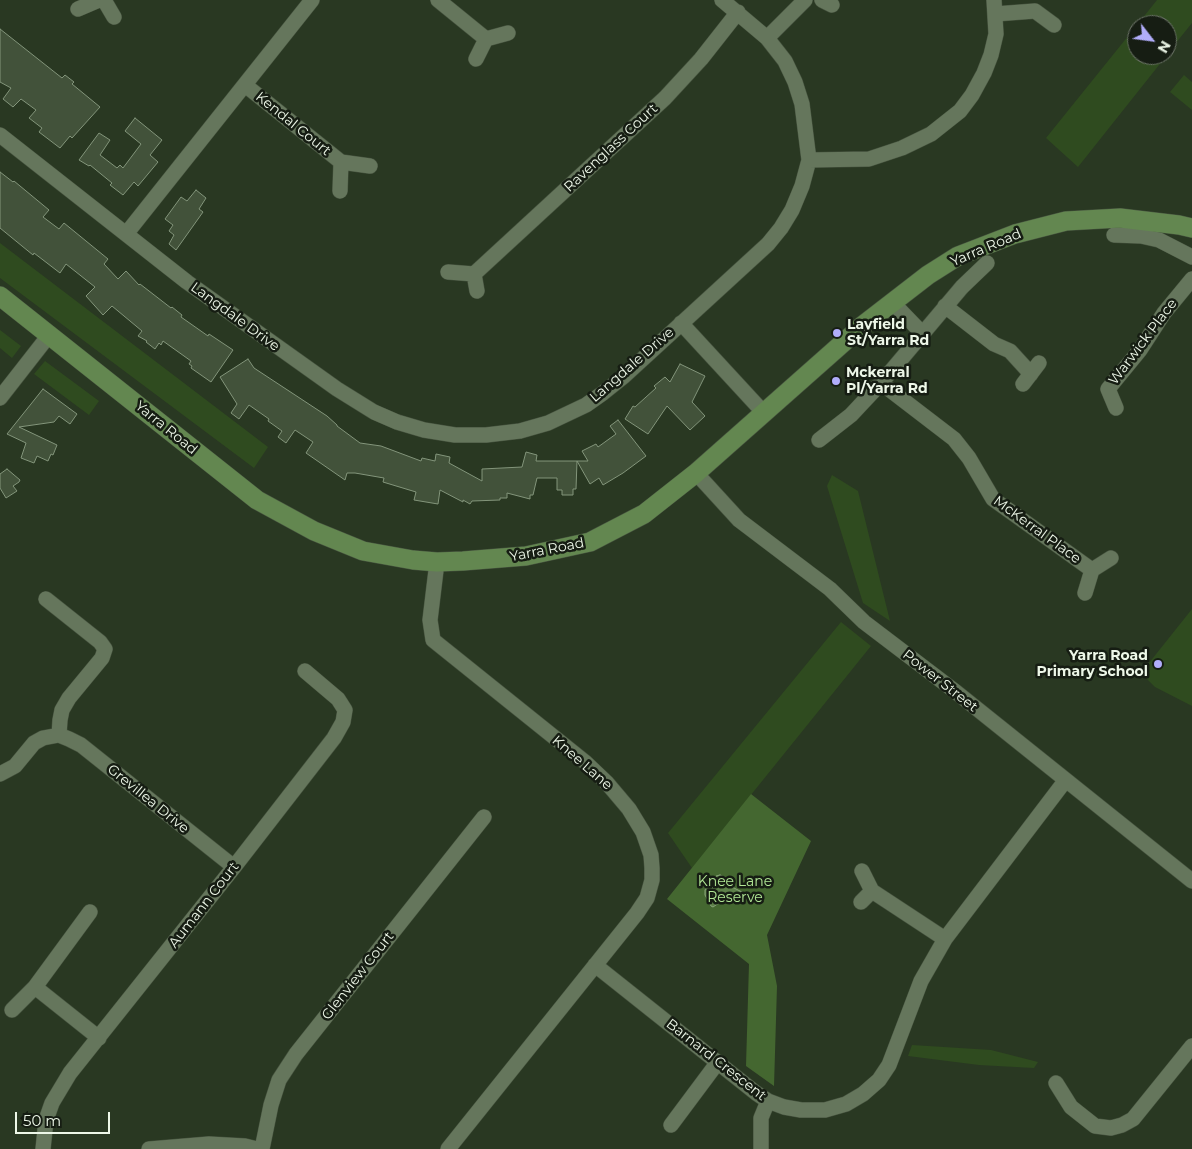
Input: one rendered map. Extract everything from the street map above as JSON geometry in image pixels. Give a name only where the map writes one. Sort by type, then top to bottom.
[{"type":"main road","name":"Yarra Road","points":[[0,296],[257,500],[314,531],[363,551],[437,562],[526,556],[590,542],[644,514],[696,473],[862,326],[928,275],[958,256],[1015,234],[1046,225],[1066,222],[1120,218],[1192,228]]},
{"type":"street","points":[[78,9],[99,0]]},
{"type":"street","points":[[104,0],[114,17]]},
{"type":"street","points":[[126,234],[312,0]]},
{"type":"street","points":[[438,0],[486,39]]},
{"type":"street","name":"Langdale Drive","points":[[0,135],[187,282],[337,390],[374,412],[396,422],[424,430],[455,434],[520,431],[548,423],[586,405],[603,393],[768,244],[792,210],[802,186],[808,160],[802,104],[798,90],[785,61],[767,38],[722,0]]},
{"type":"street","points":[[767,38],[806,0]]},
{"type":"street","points":[[808,160],[869,159],[902,148],[931,134],[960,111],[972,95],[984,73],[996,34],[995,7],[1039,5],[1054,25]]},
{"type":"street","name":"Ravenglass Court","points":[[474,274],[665,98],[701,59],[738,12]]},
{"type":"street","points":[[476,59],[486,39],[508,33]]},
{"type":"street","name":"Kendal Court","points":[[245,85],[341,162],[370,166]]},
{"type":"street","name":"Kendal Court","points":[[340,191],[341,162]]},
{"type":"street","points":[[1114,235],[1141,236],[1159,240],[1192,257]]},
{"type":"street","points":[[819,440],[851,415],[881,383],[922,332],[962,287],[987,263]]},
{"type":"street","points":[[448,272],[474,274],[477,291]]},
{"type":"street","name":"Warwick Place","points":[[1116,408],[1108,389],[1140,350],[1164,314],[1192,279]]},
{"type":"street","points":[[893,303],[922,332]]},
{"type":"street","points":[[946,306],[994,344],[1010,351],[1031,374]]},
{"type":"street","points":[[681,323],[764,413]]},
{"type":"street","points":[[0,398],[50,334]]},
{"type":"street","name":"McKerral Place","points":[[881,383],[954,439],[969,458],[993,499],[1092,570]]},
{"type":"street","name":"Power Street","points":[[696,473],[739,520],[830,589],[864,622],[956,692],[1192,881]]},
{"type":"street","name":"McKerral Place","points":[[1085,593],[1092,570],[1111,558]]},
{"type":"street","name":"Knee Lane","points":[[437,562],[430,620],[433,640],[585,762],[607,782],[629,809],[643,832],[651,855],[652,868],[652,880],[647,898],[637,913],[448,1149]]},
{"type":"street","points":[[0,774],[15,766],[34,743],[43,738],[59,736],[62,710],[69,698],[102,658],[105,649],[100,642],[46,599]]},
{"type":"street","name":"Aumann Court","points":[[43,1149],[46,1120],[52,1103],[70,1073],[234,867],[334,738],[343,722],[345,710],[338,699],[305,672]]},
{"type":"street","name":"Grevillea Drive","points":[[59,736],[81,745],[234,867]]},
{"type":"street","name":"Barnard Crescent","points":[[596,965],[768,1101],[784,1108],[801,1110],[825,1110],[846,1104],[863,1094],[879,1080],[889,1065],[921,981],[945,939],[1065,781]]},
{"type":"street","name":"Glenview Court","points":[[262,1149],[271,1105],[279,1080],[296,1054],[484,817]]},
{"type":"street","points":[[862,872],[872,891],[945,939]]},
{"type":"street","points":[[861,902],[872,891]]},
{"type":"street","points":[[12,1010],[35,987],[90,912]]},
{"type":"street","points":[[35,987],[99,1038]]},
{"type":"street","points":[[1056,1083],[1071,1107],[1095,1126],[1111,1128],[1133,1120],[1192,1046]]},
{"type":"street","points":[[670,1125],[718,1062]]},
{"type":"street","points":[[761,1149],[762,1118],[768,1101]]},
{"type":"street","points":[[149,1149],[246,1146],[257,1149]]},
{"type":"shaded area","points":[[1157,0],[1192,0],[1192,23],[1177,42],[1177,15],[1145,15]]},
{"type":"shaded area","points":[[1127,37],[1127,65],[1159,65],[1078,167],[1046,138]]},
{"type":"shaded area","points":[[1184,75],[1192,82],[1192,110],[1170,92]]},
{"type":"shaded area","points":[[0,243],[268,447],[254,468],[0,278]]},
{"type":"shaded area","points":[[0,330],[21,346],[12,358],[0,348]]},
{"type":"shaded area","points":[[45,361],[99,401],[89,415],[34,374]]},
{"type":"shaded area","points":[[832,475],[858,491],[890,621],[863,603],[827,486]]},
{"type":"shaded area","points":[[1192,609],[1192,706],[1155,687],[1141,673]]},
{"type":"shaded area","points":[[841,622],[871,646],[692,868],[668,833]]},
{"type":"shaded area","points":[[720,875],[730,880],[732,887],[744,893],[744,899],[733,902],[725,899],[713,907],[711,906],[705,895],[705,890],[707,887],[713,888],[717,884],[716,876]]},
{"type":"shaded area","points":[[912,1045],[991,1050],[1038,1062],[1034,1068],[979,1065],[908,1056]]},
{"type":"green space","name":"Knee Lane Reserve","points":[[751,794],[811,841],[767,935],[777,986],[774,1086],[746,1066],[749,964],[667,899]]},
{"type":"building","points":[[0,29],[62,78],[65,75],[74,82],[72,84],[100,107],[72,138],[70,136],[60,148],[39,132],[42,128],[29,118],[36,110],[21,99],[13,107],[3,99],[11,88],[0,82]]},
{"type":"building","points":[[135,118],[162,140],[150,155],[158,162],[138,186],[134,182],[123,195],[90,165],[79,160],[99,133],[110,140],[100,155],[117,168],[120,165],[123,168],[141,144],[125,131]]},
{"type":"building","points":[[0,172],[49,210],[43,217],[59,229],[64,223],[108,259],[104,264],[118,279],[126,271],[139,285],[172,307],[182,315],[181,317],[208,336],[209,334],[233,350],[211,382],[191,368],[192,366],[189,364],[191,361],[163,341],[155,349],[138,336],[142,331],[112,306],[103,315],[86,296],[95,287],[66,264],[60,273],[34,253],[33,255],[0,228]]},
{"type":"building","points":[[196,190],[206,198],[199,209],[203,212],[176,250],[169,244],[174,235],[169,231],[173,225],[165,219],[181,197],[187,201]]},
{"type":"building","points":[[248,359],[254,368],[327,416],[360,443],[381,446],[421,461],[422,458],[435,461],[436,454],[450,457],[449,463],[482,481],[482,469],[522,467],[526,452],[537,455],[536,461],[577,461],[576,489],[573,489],[573,495],[562,495],[562,490],[557,490],[557,478],[537,478],[533,495],[530,495],[530,499],[507,493],[507,498],[472,501],[470,504],[440,490],[438,504],[414,500],[416,492],[383,482],[384,478],[347,473],[345,480],[306,453],[313,442],[295,430],[286,443],[278,437],[282,431],[249,405],[239,419],[231,413],[237,404],[220,377]]},
{"type":"building","points":[[680,364],[705,376],[692,402],[705,416],[690,430],[667,406],[648,434],[625,419],[633,406],[635,407],[656,388],[654,386],[665,377],[670,382]]},
{"type":"building","points":[[43,389],[77,414],[70,424],[59,416],[54,422],[19,427],[57,445],[48,461],[37,456],[34,463],[21,458],[26,443],[7,434]]},
{"type":"building","points":[[618,420],[646,456],[603,485],[599,478],[590,484],[577,461],[588,461],[582,451],[596,444],[598,447],[616,434],[610,426]]},
{"type":"building","points":[[7,469],[20,480],[13,486],[17,491],[6,498],[0,488],[0,474]]},
{"type":"place","name":"Layfield St/Yarra Rd","points":[[837,333]]},
{"type":"place","name":"Mckerral Pl/Yarra Rd","points":[[836,381]]},
{"type":"place","name":"Yarra Road Primary School","points":[[1158,664]]}]
